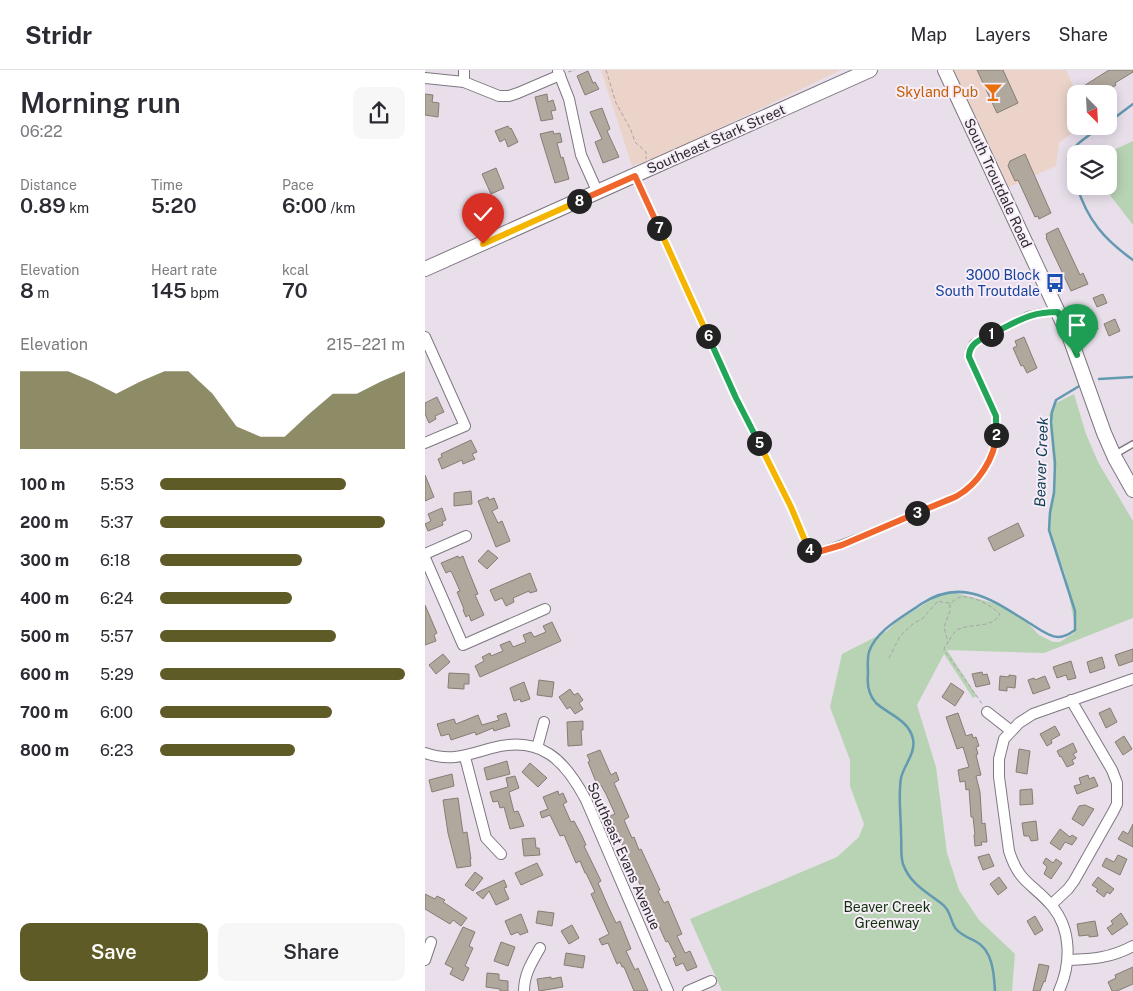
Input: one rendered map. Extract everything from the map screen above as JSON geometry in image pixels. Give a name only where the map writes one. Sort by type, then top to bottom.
[{"type":"main road","name":"Southeast Stark Street","points":[[425,269],[871,70]]},
{"type":"main road","name":"South Troutdale Road","points":[[945,70],[1058,312],[1077,355],[1097,417],[1113,455],[1133,490]]},
{"type":"street","points":[[464,70],[464,82]]},
{"type":"street","points":[[425,78],[464,82],[499,96],[509,96],[559,73],[569,99],[581,155],[598,193]]},
{"type":"street","points":[[425,340],[465,426],[425,443]]},
{"type":"street","points":[[425,554],[466,536]]},
{"type":"street","points":[[425,558],[463,646],[545,609]]},
{"type":"street","points":[[1059,991],[1068,960],[1066,935],[1051,905],[1015,869],[1009,851],[999,777],[999,759],[1002,743],[1010,730],[1033,714],[1133,679]]},
{"type":"street","points":[[1051,905],[1074,881],[1113,812],[1118,792],[1112,770],[1071,700]]},
{"type":"street","points":[[987,712],[1010,730]]},
{"type":"street","points":[[537,748],[544,722]]},
{"type":"street","name":"Southeast Evans Avenue","points":[[425,753],[446,758],[465,757],[505,746],[523,745],[537,748],[552,755],[562,763],[577,783],[586,800],[668,991]]},
{"type":"street","points":[[465,757],[486,838],[501,854]]},
{"type":"street","points":[[425,960],[431,942]]},
{"type":"street","points":[[1068,960],[1102,958],[1115,955],[1133,946]]},
{"type":"street","points":[[524,991],[530,964],[540,948]]},
{"type":"street","points":[[688,991],[711,981]]},
{"type":"lane","points":[[635,176],[736,398],[791,507],[811,554],[842,545],[933,506],[958,495],[972,485],[990,458],[996,442],[997,426],[996,416],[969,357],[969,350],[973,343],[1028,315],[1058,312]]},
{"type":"lane","points":[[1113,455],[1133,444]]},
{"type":"path","points":[[606,70],[616,103],[631,130],[635,142],[646,152],[647,158],[645,161]]},
{"type":"path","points":[[889,658],[900,636],[914,623],[923,619],[938,601],[949,603],[961,597],[983,602],[993,607],[1000,614],[997,619],[990,624],[955,631],[944,650],[987,712]]},
{"type":"path","points":[[948,643],[944,627],[950,611],[949,603]]},
{"type":"shaded area","points":[[601,70],[841,70],[668,153],[632,166]]},
{"type":"shaded area","points":[[954,70],[1066,70],[1073,85],[1067,85],[1067,135],[1069,135],[1059,143],[1056,166],[1009,187]]},
{"type":"green space","points":[[1133,141],[1133,225],[1110,195],[1117,195],[1117,148]]},
{"type":"green space","name":"Beaver Creek Greenway","points":[[1074,394],[1086,434],[1098,462],[1133,521],[1133,618],[1044,653],[947,650],[977,696],[973,698],[944,654],[917,705],[936,767],[947,853],[959,890],[979,920],[1015,954],[1012,991],[722,991],[690,919],[837,857],[859,837],[864,824],[850,786],[850,760],[830,707],[842,654],[887,631],[897,621],[939,595],[956,593],[1001,605],[1023,618],[1039,635],[1053,642],[1060,642],[1074,633],[1075,627],[1065,574],[1048,528],[1049,509],[1055,483],[1049,415],[1054,404]]},
{"type":"building","points":[[977,70],[1003,70],[1018,103],[997,113]]},
{"type":"building","points":[[1109,70],[1133,70],[1133,72],[1115,83],[1116,85],[1085,85]]},
{"type":"building","points":[[588,71],[593,83],[595,82],[599,89],[585,95],[577,76]]},
{"type":"building","points":[[425,94],[433,95],[432,102],[439,103],[438,117],[425,115]]},
{"type":"building","points":[[547,94],[548,102],[553,100],[556,110],[551,111],[553,119],[541,121],[535,97]]},
{"type":"building","points":[[602,108],[610,129],[607,131],[619,157],[603,163],[595,142],[602,139],[590,112]]},
{"type":"building","points":[[508,126],[518,142],[508,147],[505,139],[500,142],[495,131]]},
{"type":"building","points":[[553,131],[554,134],[560,133],[562,142],[557,143],[569,179],[555,183],[540,134]]},
{"type":"building","points":[[1025,154],[1051,213],[1039,219],[1038,216],[1035,217],[1018,180],[1015,181],[1008,166],[1010,161]]},
{"type":"building","points":[[496,168],[504,188],[491,194],[482,174]]},
{"type":"building","points":[[1058,228],[1080,275],[1083,273],[1088,284],[1071,291],[1046,238],[1046,234]]},
{"type":"building","points":[[1103,294],[1107,303],[1097,307],[1093,298]]},
{"type":"building","points":[[1095,317],[1098,329],[1086,333],[1082,321]]},
{"type":"building","points":[[1115,319],[1120,331],[1109,336],[1104,324]]},
{"type":"building","points":[[1024,337],[1037,368],[1027,373],[1023,365],[1021,366],[1013,348],[1017,346],[1015,341]]},
{"type":"building","points":[[437,397],[444,412],[435,416],[436,419],[429,423],[425,414],[425,403]]},
{"type":"building","points":[[471,440],[477,452],[472,454],[475,459],[463,464],[462,460],[442,469],[438,459],[442,457],[441,454]]},
{"type":"building","points":[[425,475],[434,497],[425,501]]},
{"type":"building","points":[[471,491],[472,504],[454,506],[454,493]]},
{"type":"building","points":[[488,497],[489,500],[494,498],[498,508],[492,511],[498,523],[502,521],[510,541],[496,547],[478,501]]},
{"type":"building","points":[[442,508],[446,520],[442,522],[443,525],[428,531],[425,524],[431,521],[428,514]]},
{"type":"building","points":[[1018,523],[1024,536],[994,551],[988,538]]},
{"type":"building","points":[[488,550],[498,558],[487,569],[478,561]]},
{"type":"building","points":[[458,556],[459,558],[463,556],[478,594],[475,595],[484,615],[471,621],[469,615],[466,617],[463,610],[457,592],[460,591],[452,573],[450,571],[446,573],[441,563]]},
{"type":"building","points":[[530,573],[537,591],[530,593],[529,591],[513,598],[514,602],[506,606],[502,598],[495,601],[490,590]]},
{"type":"building","points":[[425,605],[437,633],[434,635],[436,641],[425,645]]},
{"type":"building","points":[[552,622],[561,641],[480,677],[475,666],[484,661],[482,657],[490,653],[491,656],[503,651],[500,645],[510,641],[513,647],[526,642],[523,635],[531,632],[534,637],[546,632],[543,626]]},
{"type":"building","points":[[1133,649],[1133,661],[1119,666],[1115,655]]},
{"type":"building","points":[[443,654],[450,662],[436,674],[429,665]]},
{"type":"building","points":[[1102,657],[1105,668],[1090,673],[1087,662]]},
{"type":"building","points":[[1071,661],[1076,678],[1068,680],[1066,675],[1057,678],[1053,667]]},
{"type":"building","points":[[982,672],[983,675],[987,674],[990,684],[976,687],[972,674]]},
{"type":"building","points":[[449,673],[469,674],[469,684],[464,684],[464,689],[448,688]]},
{"type":"building","points":[[1009,675],[1016,676],[1015,688],[1007,687],[1007,691],[999,690],[1000,676],[1009,677]]},
{"type":"building","points":[[1045,676],[1050,688],[1033,694],[1028,680],[1034,678],[1035,680]]},
{"type":"building","points":[[539,680],[554,682],[552,697],[537,695]]},
{"type":"building","points":[[524,682],[530,699],[521,702],[520,699],[514,701],[510,688]]},
{"type":"building","points":[[951,683],[964,692],[955,706],[942,697]]},
{"type":"building","points":[[570,689],[574,695],[578,693],[583,700],[579,703],[583,709],[575,714],[570,707],[567,709],[559,697]]},
{"type":"building","points":[[1110,708],[1117,722],[1106,728],[1099,713]]},
{"type":"building","points":[[506,713],[510,726],[494,731],[493,728],[476,735],[475,732],[451,740],[449,734],[441,736],[437,724],[454,719],[456,724],[478,715],[482,725],[499,720],[497,716]]},
{"type":"building","points":[[958,713],[966,736],[972,734],[973,738],[976,737],[979,746],[976,747],[978,754],[976,755],[981,775],[976,776],[980,792],[982,824],[985,823],[987,842],[981,842],[982,845],[975,846],[969,789],[966,790],[965,781],[960,782],[958,770],[969,767],[963,747],[957,749],[946,717]]},
{"type":"building","points":[[583,721],[583,730],[581,730],[582,745],[568,746],[567,722]]},
{"type":"building","points":[[1055,726],[1060,735],[1051,740],[1052,743],[1047,746],[1040,734]]},
{"type":"building","points":[[1124,736],[1132,749],[1123,755],[1115,742]]},
{"type":"building","points":[[1073,743],[1077,752],[1073,754],[1076,758],[1072,760],[1074,764],[1067,767],[1057,751]]},
{"type":"building","points":[[1019,749],[1030,751],[1027,774],[1016,772]]},
{"type":"building","points":[[600,750],[611,775],[616,772],[619,780],[614,783],[629,817],[624,820],[632,838],[634,837],[639,850],[641,849],[664,903],[668,901],[682,934],[677,936],[685,953],[690,951],[697,967],[687,971],[683,963],[676,966],[673,958],[676,957],[668,941],[666,942],[616,831],[610,816],[615,814],[601,785],[598,787],[588,762],[590,761],[587,755]]},
{"type":"building","points":[[507,761],[510,774],[487,780],[484,768]]},
{"type":"building","points":[[530,763],[547,778],[538,787],[522,772]]},
{"type":"building","points":[[452,774],[454,786],[432,792],[429,780]]},
{"type":"building","points":[[1088,775],[1089,779],[1094,777],[1098,786],[1077,794],[1074,786],[1081,784],[1079,778]]},
{"type":"building","points":[[515,776],[519,788],[509,792],[514,812],[518,811],[524,826],[510,829],[504,807],[500,808],[498,801],[493,802],[490,792],[508,787],[506,778]]},
{"type":"building","points":[[1032,789],[1033,804],[1020,805],[1020,790]]},
{"type":"building","points":[[558,791],[559,795],[563,793],[567,802],[563,804],[571,822],[574,821],[586,845],[584,846],[601,881],[598,883],[608,906],[616,923],[620,921],[631,949],[626,951],[635,970],[638,968],[648,991],[634,991],[624,967],[622,967],[620,962],[617,964],[608,943],[602,945],[599,939],[609,934],[591,894],[595,892],[580,861],[576,863],[564,835],[560,836],[550,815],[542,818],[540,812],[548,809],[543,797]]},
{"type":"building","points":[[458,798],[463,833],[467,832],[471,866],[457,868],[448,833],[443,800]]},
{"type":"building","points":[[1085,805],[1094,809],[1083,826],[1072,819],[1079,806]]},
{"type":"building","points":[[1036,821],[1038,840],[1031,841],[1029,836],[1024,836],[1022,823]]},
{"type":"building","points":[[1133,824],[1133,847],[1118,839],[1123,831],[1128,834]]},
{"type":"building","points":[[1060,829],[1070,837],[1072,835],[1077,838],[1072,845],[1065,842],[1060,850],[1050,843]]},
{"type":"building","points":[[535,838],[536,848],[539,848],[540,855],[524,856],[522,839]]},
{"type":"building","points":[[989,854],[994,866],[983,870],[978,857]]},
{"type":"building","points":[[1118,855],[1127,859],[1120,875],[1102,866],[1106,858],[1114,862]]},
{"type":"building","points":[[1046,858],[1053,863],[1056,859],[1062,863],[1051,879],[1044,874],[1047,867],[1043,863]]},
{"type":"building","points":[[537,863],[543,875],[521,885],[515,873]]},
{"type":"building","points":[[475,872],[483,878],[473,891],[465,885]]},
{"type":"building","points":[[999,877],[1007,888],[998,895],[990,884]]},
{"type":"building","points":[[1098,877],[1114,889],[1110,894],[1107,892],[1104,897],[1092,885]]},
{"type":"building","points":[[504,880],[507,887],[504,888],[509,899],[496,905],[489,891],[483,899],[476,893]]},
{"type":"building","points":[[425,894],[435,899],[437,896],[445,900],[443,902],[467,918],[461,926],[453,920],[450,924],[425,909]]},
{"type":"building","points":[[538,911],[554,913],[552,926],[536,923]]},
{"type":"building","points":[[1121,913],[1128,924],[1112,935],[1107,928],[1113,924],[1111,921]]},
{"type":"building","points":[[521,914],[528,932],[520,935],[518,932],[511,935],[505,921]]},
{"type":"building","points":[[1035,916],[1043,930],[1035,935],[1027,921]]},
{"type":"building","points":[[1095,921],[1098,936],[1079,936],[1077,924]]},
{"type":"building","points":[[572,925],[579,938],[569,944],[561,931]]},
{"type":"building","points":[[463,927],[475,932],[469,946],[473,948],[465,966],[469,968],[463,981],[450,974],[453,968],[445,964]]},
{"type":"building","points":[[501,942],[515,947],[508,966],[494,961]]},
{"type":"building","points":[[566,953],[585,956],[583,968],[564,965]]},
{"type":"building","points":[[1039,964],[1049,966],[1045,982],[1040,991],[1033,991]]},
{"type":"building","points":[[1133,967],[1133,984],[1117,991],[1112,991],[1108,982],[1116,978],[1115,975]]},
{"type":"building","points":[[487,973],[499,974],[499,980],[508,981],[508,991],[486,987]]},
{"type":"building","points":[[551,977],[551,979],[561,977],[563,987],[539,991],[537,979]]},
{"type":"waterway","points":[[1117,116],[1133,104]]},
{"type":"waterway","points":[[1076,145],[1088,135]]},
{"type":"waterway","points":[[1080,195],[1098,228],[1114,245],[1133,260]]},
{"type":"waterway","points":[[1099,379],[1133,377]]},
{"type":"waterway","name":"Beaver Creek","points":[[995,991],[991,963],[986,950],[958,931],[945,906],[914,882],[903,864],[901,853],[900,785],[913,749],[913,739],[911,732],[903,722],[876,703],[872,697],[868,682],[868,655],[878,637],[891,625],[921,604],[951,592],[979,595],[1005,608],[1051,636],[1063,636],[1075,630],[1075,611],[1049,530],[1054,493],[1055,463],[1051,422],[1056,400],[1081,385]]},
{"type":"place","name":"Skyland Pub","points":[[993,92]]},
{"type":"place","name":"3000 Block South Troutdale","points":[[1055,283]]},
{"type":"route","points":[[483,244],[635,176],[736,398],[791,507],[811,554],[865,536],[958,495],[972,485],[982,472],[996,442],[997,426],[996,416],[969,357],[969,350],[973,343],[1028,315],[1058,312],[1077,355]]}]
